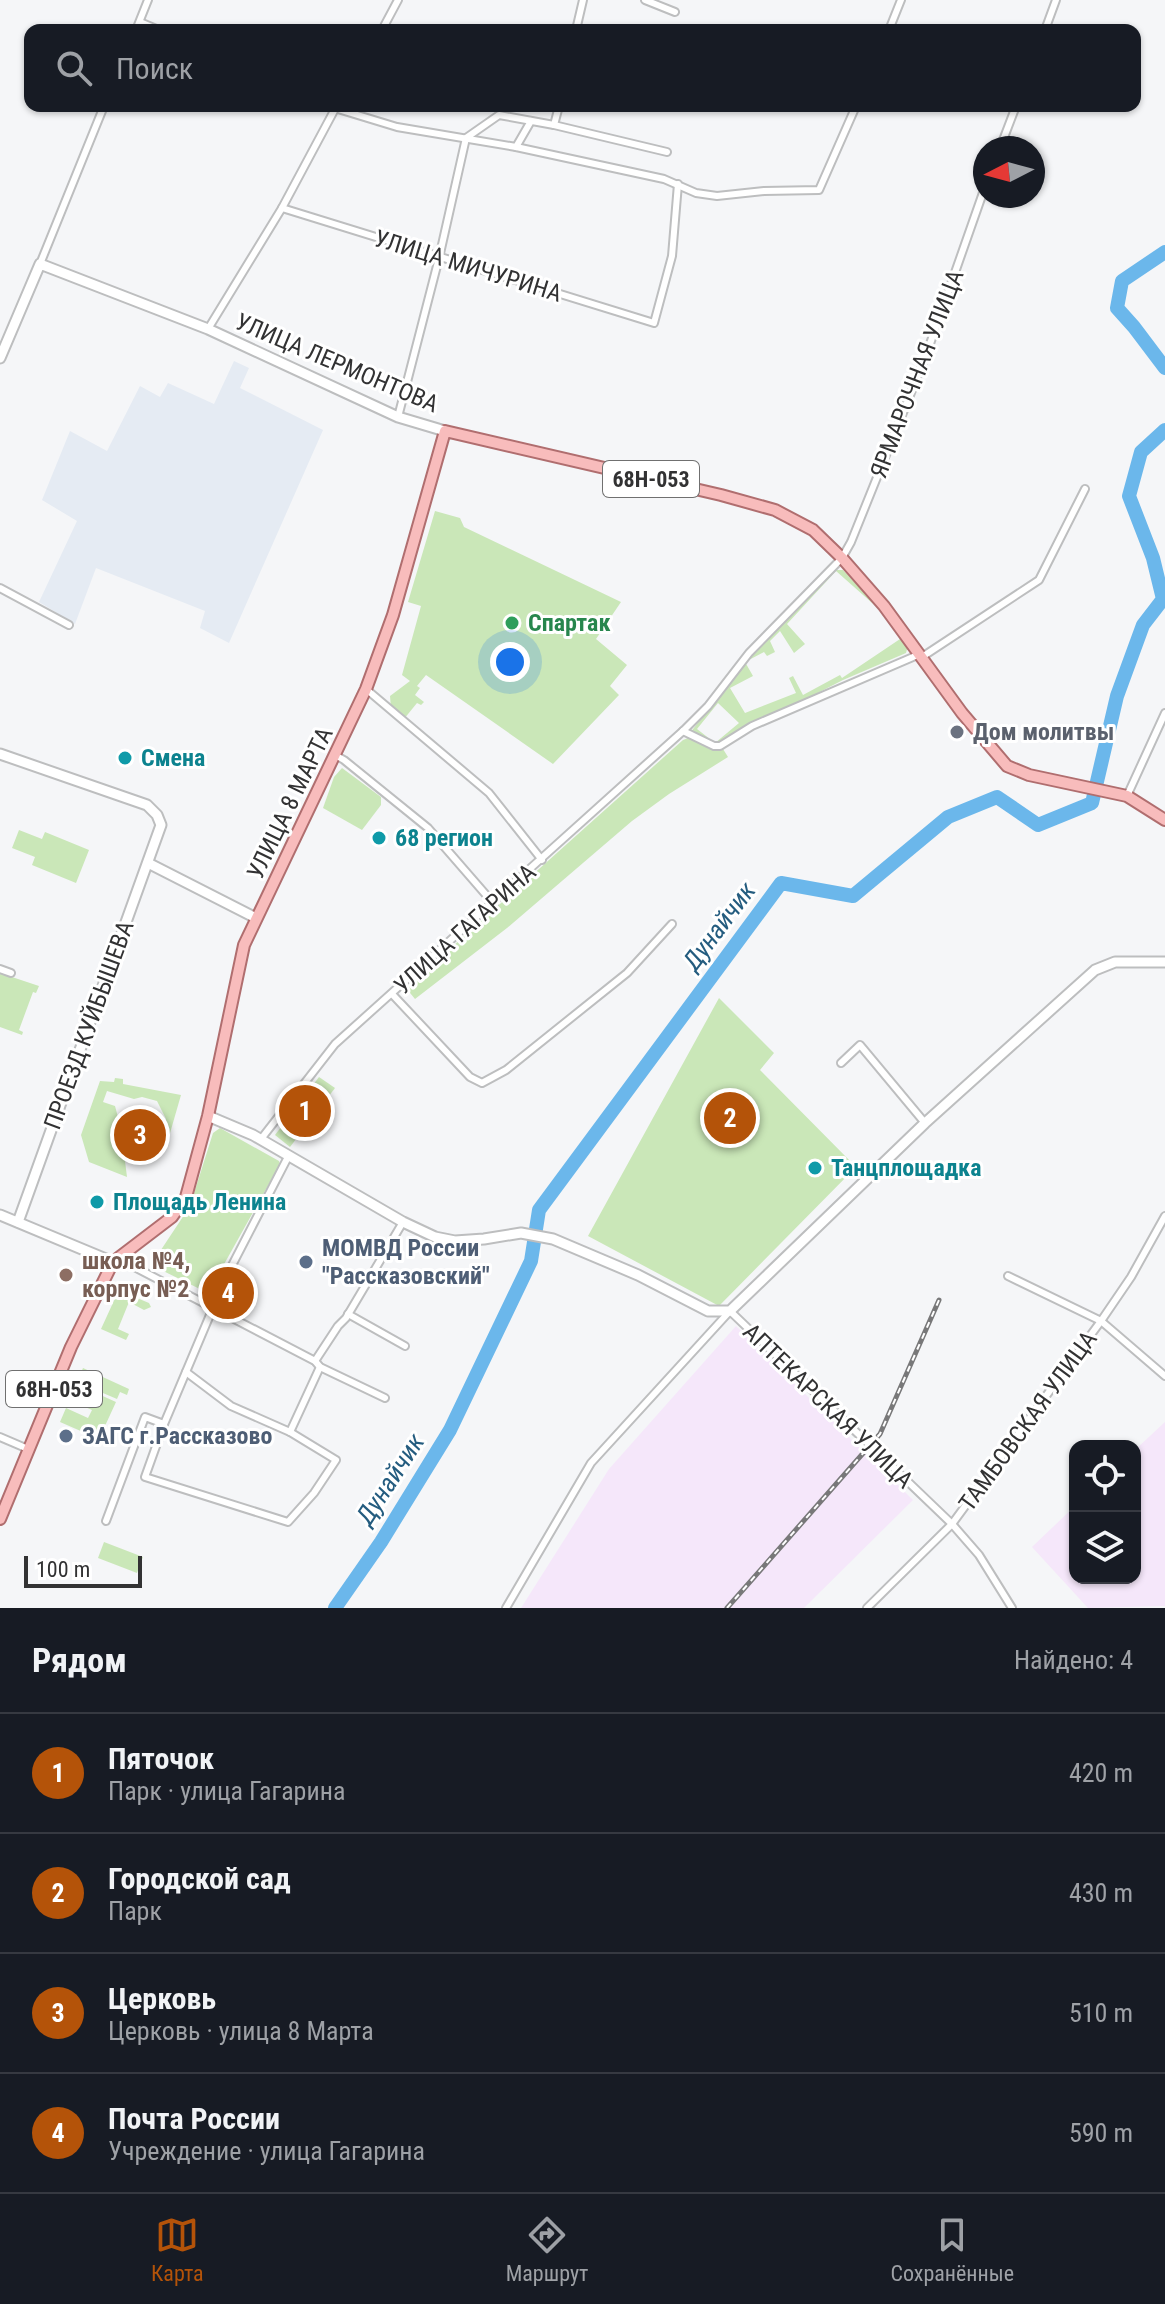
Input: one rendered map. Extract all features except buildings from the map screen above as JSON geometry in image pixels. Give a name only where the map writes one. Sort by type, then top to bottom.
[{"type":"main road","name":"УЛИЦА ЛЕРМОНТОВА","points":[[445,431],[721,495],[775,510],[813,530],[884,606],[962,713],[1007,766],[1029,775],[1127,796],[1165,820]]},
{"type":"main road","name":"УЛИЦА 8 МАРТА","points":[[116,1260],[172,1217],[186,1197],[208,1116],[238,966],[256,918],[366,689],[393,615],[445,431]]},
{"type":"main road","name":"68Н-053","points":[[0,1519],[93,1302],[116,1260]]},
{"type":"street","points":[[145,24],[140,22],[148,0]]},
{"type":"street","points":[[385,24],[398,0]]},
{"type":"street","points":[[577,24],[583,0]]},
{"type":"street","points":[[645,0],[675,12]]},
{"type":"street","points":[[891,24],[901,0]]},
{"type":"street","points":[[1047,24],[1056,0]]},
{"type":"street","points":[[0,358],[102,112]]},
{"type":"street","points":[[208,329],[282,208],[330,112]]},
{"type":"street","points":[[349,112],[397,127],[516,147],[678,184],[696,193],[717,196],[819,190],[853,112]]},
{"type":"street","points":[[554,125],[557,112]]},
{"type":"street","points":[[1005,136],[1014,112]]},
{"type":"street","points":[[398,417],[466,138],[499,115],[667,152]]},
{"type":"street","points":[[516,147],[531,121]]},
{"type":"street","name":"УЛИЦА МИЧУРИНА","points":[[282,208],[654,323],[672,256],[678,184]]},
{"type":"street","name":"ЯРМАРОЧНАЯ УЛИЦА","points":[[842,558],[867,507],[925,358],[978,208]]},
{"type":"street","name":"УЛИЦА ЛЕРМОНТОВА","points":[[40,264],[208,329],[398,417],[445,431]]},
{"type":"street","points":[[683,731],[720,746],[752,726],[864,675],[921,655],[1039,580],[1085,489]]},
{"type":"street","name":"УЛИЦА ГАГАРИНА","points":[[261,1139],[335,1044],[683,731],[708,706],[749,653],[842,558]]},
{"type":"street","points":[[0,588],[69,625]]},
{"type":"street","points":[[366,689],[489,793],[542,860]]},
{"type":"street","points":[[1127,796],[1165,713]]},
{"type":"street","name":"ПРОЕЗД КУЙБЫШЕВА","points":[[0,754],[147,805],[159,818],[161,829],[97,997],[18,1222]]},
{"type":"street","points":[[335,755],[428,828],[494,904]]},
{"type":"street","points":[[148,863],[256,918]]},
{"type":"street","points":[[392,994],[470,1077],[482,1083],[506,1070],[627,973],[672,924]]},
{"type":"street","points":[[509,1606],[591,1463],[730,1311],[925,1123],[1101,966],[1124,961],[1165,962]]},
{"type":"street","points":[[0,969],[11,973]]},
{"type":"street","points":[[841,1063],[860,1045],[925,1123]]},
{"type":"street","name":"АПТЕКАРСКАЯ УЛИЦА","points":[[208,1116],[261,1139],[403,1222],[435,1237],[455,1241],[521,1233],[553,1239],[638,1275],[708,1311],[730,1311],[952,1524],[979,1555],[1012,1608]]},
{"type":"street","points":[[186,1372],[231,1406],[290,1432],[336,1460],[314,1493],[288,1522],[145,1477],[164,1424],[212,1306],[289,1155]]},
{"type":"street","points":[[0,1215],[116,1260],[212,1306],[385,1398]]},
{"type":"street","name":"ТАМБОВСКАЯ УЛИЦА","points":[[867,1608],[952,1524],[1101,1321],[1131,1277],[1165,1216]]},
{"type":"street","points":[[290,1432],[318,1364],[338,1326],[403,1222]]},
{"type":"street","points":[[1008,1276],[1101,1321],[1165,1376]]},
{"type":"street","points":[[348,1314],[405,1346]]},
{"type":"street","points":[[106,1521],[145,1417],[164,1424]]},
{"type":"street","points":[[0,1437],[28,1449]]},
{"type":"shaded area","points":[[234,361],[249,368],[240,388],[323,430],[229,643],[200,628],[205,611],[96,568],[75,624],[39,602],[77,521],[42,500],[70,431],[107,451],[140,386],[160,397],[168,383],[214,404]]},
{"type":"shaded area","points":[[736,1326],[913,1500],[804,1608],[521,1608],[609,1469]]},
{"type":"shaded area","points":[[1165,1422],[1165,1606],[1088,1608],[1032,1547],[1069,1512],[1069,1584],[1141,1584],[1141,1444]]},
{"type":"green space","name":"Спартак","points":[[435,511],[460,518],[464,527],[621,602],[596,639],[627,665],[610,686],[619,695],[553,764],[426,675],[417,686],[420,688],[415,695],[424,702],[421,705],[417,703],[404,719],[391,708],[390,696],[410,681],[402,675],[421,606],[408,602]]},
{"type":"green space","points":[[836,570],[843,570],[880,610],[836,571],[787,624],[805,644],[794,653],[780,631],[770,641],[775,652],[767,656],[764,652],[745,662],[753,676],[730,688],[745,713],[796,693],[789,678],[793,676],[803,695],[840,675],[842,678],[903,637],[908,646],[906,653],[843,680],[716,745],[690,733],[744,662]],"holes":[[[718,703],[739,723],[715,743],[697,729]]]},
{"type":"green space","points":[[688,738],[710,749],[723,749],[728,757],[632,821],[507,928],[415,999],[406,988]]},
{"type":"green space","points":[[342,768],[381,797],[381,805],[362,830],[323,808],[334,777]]},
{"type":"green space","points":[[19,830],[42,839],[45,832],[89,850],[76,883],[32,865],[35,857],[12,848]]},
{"type":"green space","points":[[0,973],[39,986],[36,993],[33,992],[19,1030],[23,1032],[22,1035],[0,1027]]},
{"type":"green space","points":[[719,998],[774,1053],[760,1070],[856,1167],[719,1306],[588,1236]]},
{"type":"green space","points":[[319,1077],[335,1088],[290,1147],[275,1135]]},
{"type":"green space","points":[[115,1078],[123,1079],[123,1084],[181,1095],[166,1147],[159,1145],[166,1119],[157,1101],[142,1097],[134,1099],[107,1091],[103,1102],[115,1106],[119,1121],[116,1142],[123,1145],[127,1177],[89,1162],[81,1135],[100,1081],[114,1082]]},
{"type":"green space","points":[[220,1128],[280,1164],[208,1293],[151,1265],[190,1206],[213,1133]]},
{"type":"green space","points":[[123,1281],[141,1289],[137,1298],[151,1307],[144,1310],[129,1302],[118,1329],[129,1334],[126,1340],[101,1329]]},
{"type":"green space","points":[[83,1368],[129,1389],[127,1395],[120,1392],[117,1399],[77,1382]]},
{"type":"green space","points":[[76,1384],[116,1402],[99,1439],[60,1422],[66,1408],[88,1418],[92,1410],[69,1400]]},
{"type":"green space","points":[[104,1542],[143,1557],[137,1573],[98,1558]]},
{"type":"waterway","name":"Дунайчик","points":[[1165,252],[1122,281],[1117,308],[1165,368]]},
{"type":"waterway","name":"Дунайчик","points":[[335,1608],[381,1542],[450,1430],[531,1261],[539,1210],[781,883],[853,896],[948,817],[997,797],[1038,825],[1092,803],[1117,696],[1143,625],[1163,599],[1153,558],[1129,496],[1141,452],[1165,430]]},
{"type":"railway","points":[[727,1608],[880,1434],[939,1300]]},
{"type":"place","name":"Спартак","points":[[512,623]]},
{"type":"place","name":"Дом молитвы","points":[[957,732]]},
{"type":"place","name":"Смена","points":[[125,758]]},
{"type":"place","name":"68 регион","points":[[379,838]]},
{"type":"place","name":"Пяточок","points":[[305,1111]]},
{"type":"place","name":"Городской сад","points":[[730,1118]]},
{"type":"place","name":"Церковь","points":[[140,1135]]},
{"type":"place","name":"Танцплощадка","points":[[815,1168]]},
{"type":"place","name":"Площадь Ленина","points":[[97,1202]]},
{"type":"place","name":"МОМВД России \"Рассказовский\"","points":[[306,1262]]},
{"type":"place","name":"школа №4, корпус №2","points":[[66,1275]]},
{"type":"place","name":"Почта России","points":[[228,1293]]},
{"type":"place","name":"ЗАГС г.Рассказово","points":[[66,1436]]}]
